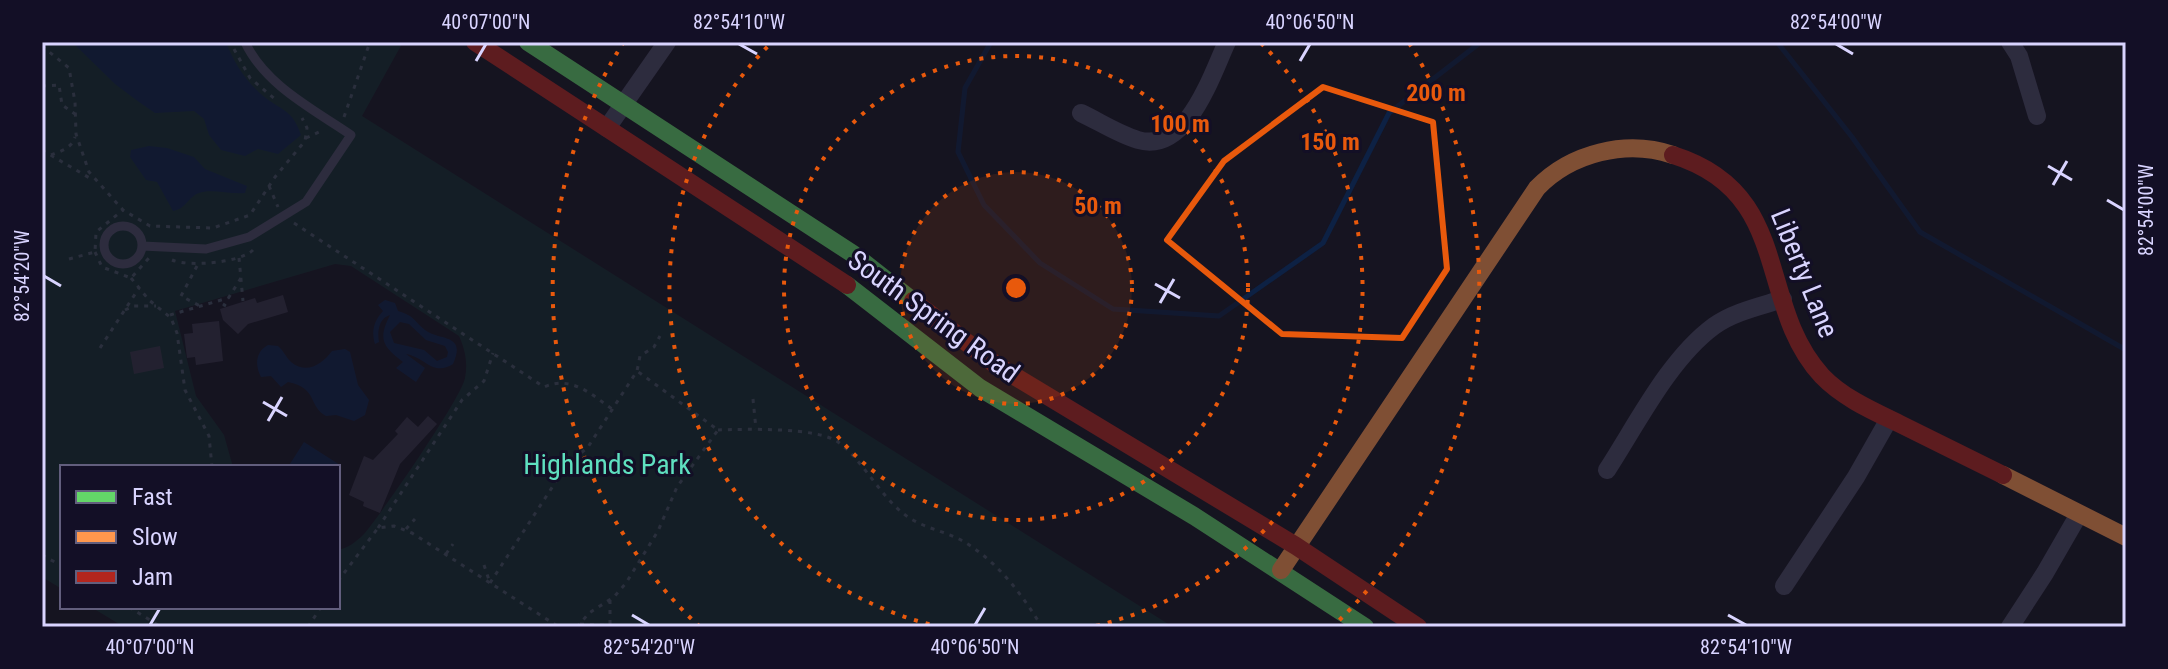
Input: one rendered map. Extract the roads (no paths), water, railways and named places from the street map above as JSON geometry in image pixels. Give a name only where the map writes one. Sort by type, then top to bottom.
[{"type":"main road","name":"South Spring Road","points":[[475,42],[836,277],[980,388],[1281,570],[1341,621],[1365,627]]},
{"type":"main road","name":"South Spring Road","points":[[528,42],[853,254],[996,365],[1296,546],[1418,627]]},
{"type":"main road","name":"Liberty Lane","points":[[1281,570],[1516,214],[1544,181],[1563,166],[1590,155],[1629,147],[1655,149],[1706,168],[1734,191],[1757,221],[1783,299],[1807,356],[1822,376],[1889,419],[2126,537]]},
{"type":"street","points":[[607,128],[667,42]]},
{"type":"street","points":[[1081,113],[1141,141],[1168,148],[1193,112],[1227,42]]},
{"type":"street","points":[[2010,42],[2019,56],[2037,116]]},
{"type":"street","points":[[1607,470],[1666,378],[1694,343],[1716,324],[1783,299]]},
{"type":"street","points":[[1784,586],[1856,477],[1889,419]]},
{"type":"street","points":[[2010,627],[2079,514]]},
{"type":"street","points":[[1341,621],[1361,591]]},
{"type":"lane","points":[[146,246],[206,249],[249,237],[306,202],[351,135],[289,93],[261,69],[245,42]]},
{"type":"lane","points":[[127,226],[138,233],[146,246],[133,262],[122,265],[106,256],[103,244],[114,228],[127,226]]},
{"type":"water","points":[[72,42],[226,42],[245,77],[262,95],[290,115],[301,135],[278,154],[258,149],[245,156],[221,150],[209,135],[204,119],[194,111],[155,113],[115,84]]},
{"type":"water","points":[[149,146],[194,157],[205,169],[247,186],[245,193],[204,192],[173,211],[157,182],[146,180],[130,157],[131,150]]},
{"type":"water","points":[[385,300],[395,303],[398,311],[411,317],[425,330],[454,343],[456,354],[453,364],[434,367],[406,354],[425,368],[416,382],[396,368],[403,362],[386,346],[383,336],[390,315],[381,322],[379,342],[375,344],[374,326],[383,311],[378,305]],"holes":[[[400,322],[409,324],[426,340],[445,346],[447,357],[437,361],[424,350],[394,343],[390,332]]]},
{"type":"water","points":[[268,345],[278,346],[291,362],[303,368],[319,364],[332,351],[345,349],[350,352],[358,385],[369,400],[365,415],[354,421],[336,415],[326,416],[304,388],[288,382],[281,387],[271,376],[261,377],[257,360]]},
{"type":"water","points":[[304,442],[340,465],[289,465]]},
{"type":"waterway","points":[[991,42],[965,88],[958,152],[984,205],[1040,263],[1113,309],[1219,316],[1323,243],[1389,113],[1481,42]]},
{"type":"waterway","points":[[1777,42],[1852,137],[1920,232],[2126,350]]},
{"type":"park label","name":"Highlands Park","points":[[607,464]]}]
